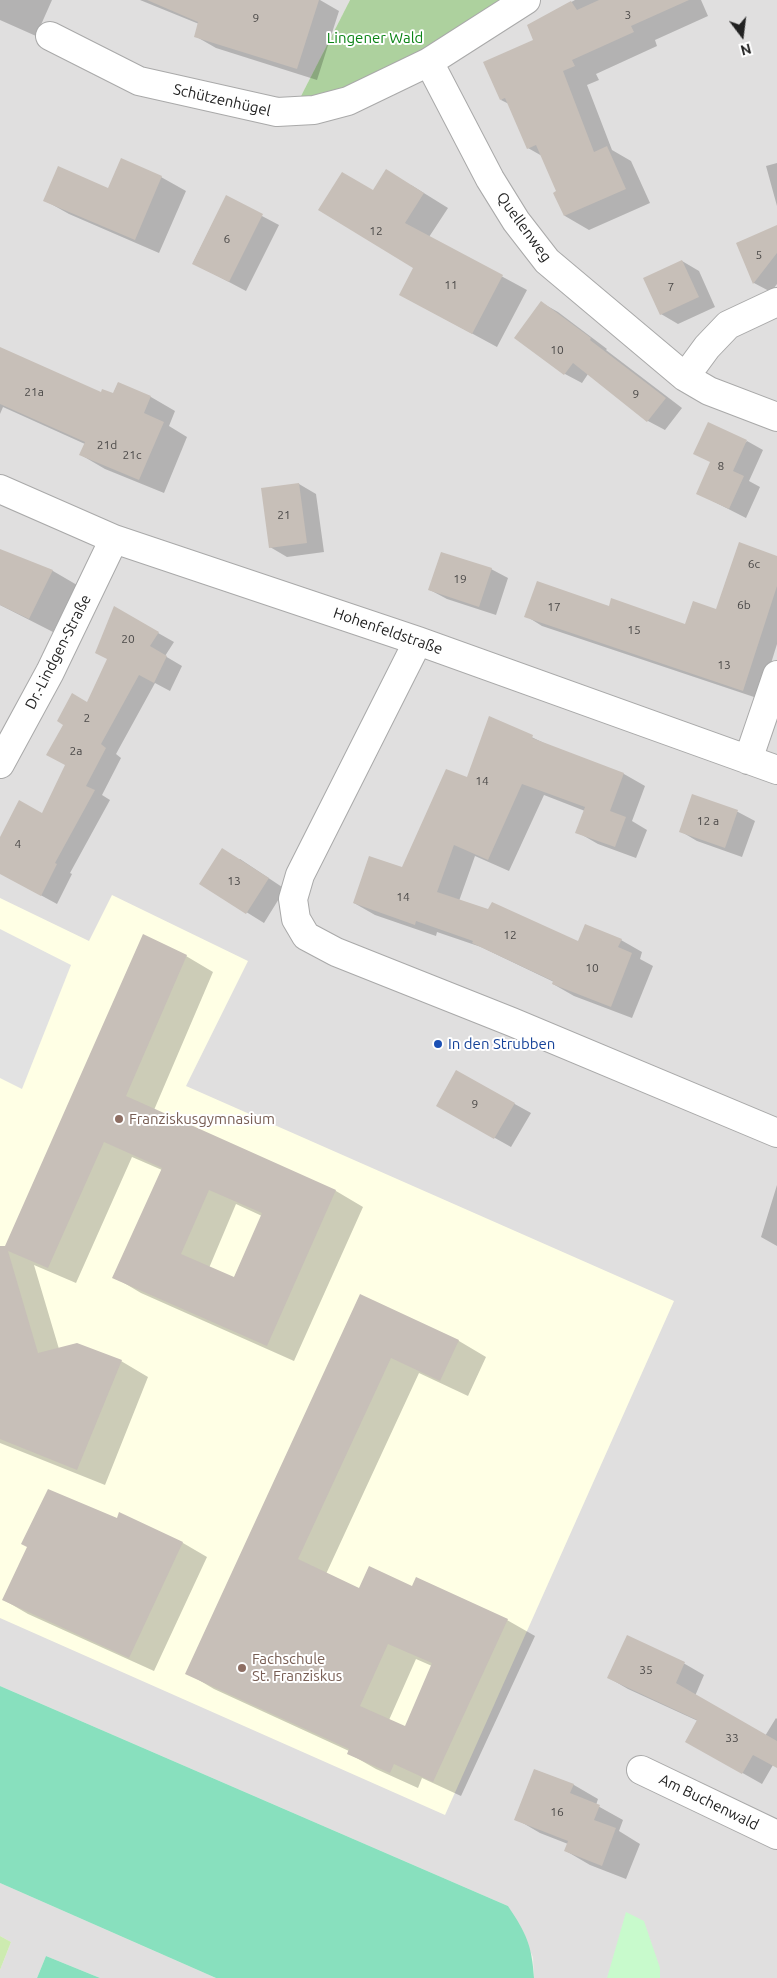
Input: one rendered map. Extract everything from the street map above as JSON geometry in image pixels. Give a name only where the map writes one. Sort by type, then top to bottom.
[{"type":"street","name":"Schützenhügel","points":[[50,36],[139,81],[277,112],[314,110],[348,101],[429,62],[526,0]]},
{"type":"street","name":"Quellenweg","points":[[429,62],[490,179],[516,221],[547,261],[685,377],[709,391],[777,417]]},
{"type":"street","points":[[685,377],[707,346],[728,325],[777,302]]},
{"type":"street","name":"Hohenfeldstraße","points":[[0,489],[114,539],[418,641],[777,770]]},
{"type":"street","name":"Dr.-Lindgen-Straße","points":[[0,764],[50,672],[114,539]]},
{"type":"street","points":[[418,641],[300,875],[293,899],[296,919],[306,936],[336,952],[521,1026],[777,1134]]},
{"type":"street","points":[[748,760],[777,675]]},
{"type":"street","name":"Am Buchenwald","points":[[641,1770],[777,1835]]},
{"type":"shaded area","points":[[0,0],[350,0],[300,98],[515,0],[777,0],[777,1978],[534,1978],[533,1957],[508,1906],[0,1686]]},
{"type":"shaded area","points":[[112,895],[248,961],[186,1086],[674,1301],[445,1815],[0,1618],[0,898],[89,941]]},
{"type":"shaded area","points":[[0,929],[71,965],[22,1089],[0,1078]]},
{"type":"shaded area","points":[[0,1883],[216,1978],[100,1978],[46,1956],[37,1978],[0,1978],[0,1970],[11,1942],[0,1936]]},
{"type":"green space","name":"Lingener Wald","points":[[350,0],[515,0],[350,95],[300,98]]},
{"type":"green space","points":[[0,1686],[508,1906],[530,1948],[534,1978],[216,1978],[0,1883]]},
{"type":"green space","points":[[626,1912],[644,1921],[660,1968],[660,1978],[607,1978]]},
{"type":"green space","points":[[0,1936],[11,1942],[0,1970]]},
{"type":"green space","points":[[46,1956],[100,1978],[37,1978]]},
{"type":"building","points":[[147,0],[319,0],[297,69],[194,37],[198,22]]},
{"type":"building","points":[[599,0],[689,0],[631,26],[634,32],[572,60],[575,66],[563,71],[594,152],[607,146],[626,189],[564,216],[553,193],[556,191],[536,145],[527,149],[505,98],[500,100],[483,62],[533,40],[527,25],[571,1],[577,10]]},
{"type":"building","points":[[121,158],[162,176],[135,240],[43,201],[58,166],[108,188]]},
{"type":"building","points":[[386,169],[424,193],[405,223],[503,275],[472,334],[399,295],[413,268],[318,210],[342,172],[373,190]]},
{"type":"building","points":[[226,195],[263,214],[229,282],[192,264]]},
{"type":"building","points":[[777,225],[777,253],[753,284],[736,243]]},
{"type":"building","points":[[682,260],[699,297],[660,315],[643,278]]},
{"type":"building","points":[[541,301],[666,398],[647,422],[573,363],[564,375],[514,338]]},
{"type":"building","points":[[0,347],[101,392],[102,389],[113,393],[118,382],[151,396],[144,413],[164,422],[139,480],[79,455],[85,442],[0,404]]},
{"type":"building","points":[[708,422],[747,440],[733,471],[744,476],[729,509],[696,494],[710,462],[693,454]]},
{"type":"building","points":[[299,483],[307,543],[269,548],[261,488]]},
{"type":"building","points":[[739,542],[777,556],[777,586],[743,691],[524,617],[537,581],[609,606],[611,598],[685,624],[693,601],[716,609]]},
{"type":"building","points":[[0,549],[53,570],[29,619],[0,605]]},
{"type":"building","points":[[441,552],[492,568],[479,607],[428,590]]},
{"type":"building","points":[[114,606],[159,632],[150,646],[167,656],[154,683],[139,675],[101,744],[106,748],[86,786],[95,790],[55,863],[57,864],[41,896],[0,874],[0,837],[19,800],[42,813],[65,765],[46,755],[63,725],[57,721],[72,693],[87,702],[107,659],[95,653]]},
{"type":"building","points":[[489,716],[533,735],[532,738],[624,773],[610,811],[626,817],[615,847],[575,833],[585,807],[522,784],[488,860],[454,845],[437,892],[488,909],[492,902],[578,941],[585,924],[622,939],[618,947],[632,953],[611,1007],[552,984],[553,981],[472,943],[473,941],[416,921],[415,925],[353,903],[369,856],[402,867],[446,769],[467,777]]},
{"type":"building","points":[[692,794],[738,810],[725,848],[679,832]]},
{"type":"building","points":[[222,848],[269,878],[246,914],[199,884]]},
{"type":"building","name":"Franziskusgymnasium","points":[[143,934],[187,955],[126,1096],[336,1190],[267,1346],[112,1278],[162,1168],[104,1142],[48,1268],[8,1251],[38,1353],[77,1343],[122,1360],[77,1470],[0,1439],[0,1246],[5,1246]],"holes":[[[209,1190],[262,1213],[234,1277],[181,1254]]]},
{"type":"building","points":[[456,1070],[515,1103],[494,1139],[436,1106]]},
{"type":"building","points":[[360,1294],[459,1340],[440,1381],[391,1358],[298,1559],[359,1588],[369,1566],[412,1586],[416,1577],[508,1619],[433,1782],[394,1764],[390,1773],[347,1754],[349,1749],[185,1674]],"holes":[[[388,1644],[432,1663],[405,1726],[360,1706]]]},
{"type":"building","points":[[48,1489],[117,1518],[119,1512],[183,1542],[129,1658],[2,1600],[27,1547],[21,1544]]},
{"type":"building","points":[[627,1635],[685,1662],[676,1683],[777,1741],[777,1768],[753,1755],[742,1774],[685,1742],[697,1720],[607,1678]]},
{"type":"building","points":[[534,1769],[574,1784],[570,1793],[600,1805],[594,1820],[616,1828],[602,1866],[564,1851],[568,1841],[514,1820]]},
{"type":"place","name":"In den Strubben","points":[[438,1044]]},
{"type":"place","name":"Franziskusgymnasium","points":[[119,1119]]},
{"type":"place","name":"Fachschule St. Franziskus","points":[[242,1668]]}]
